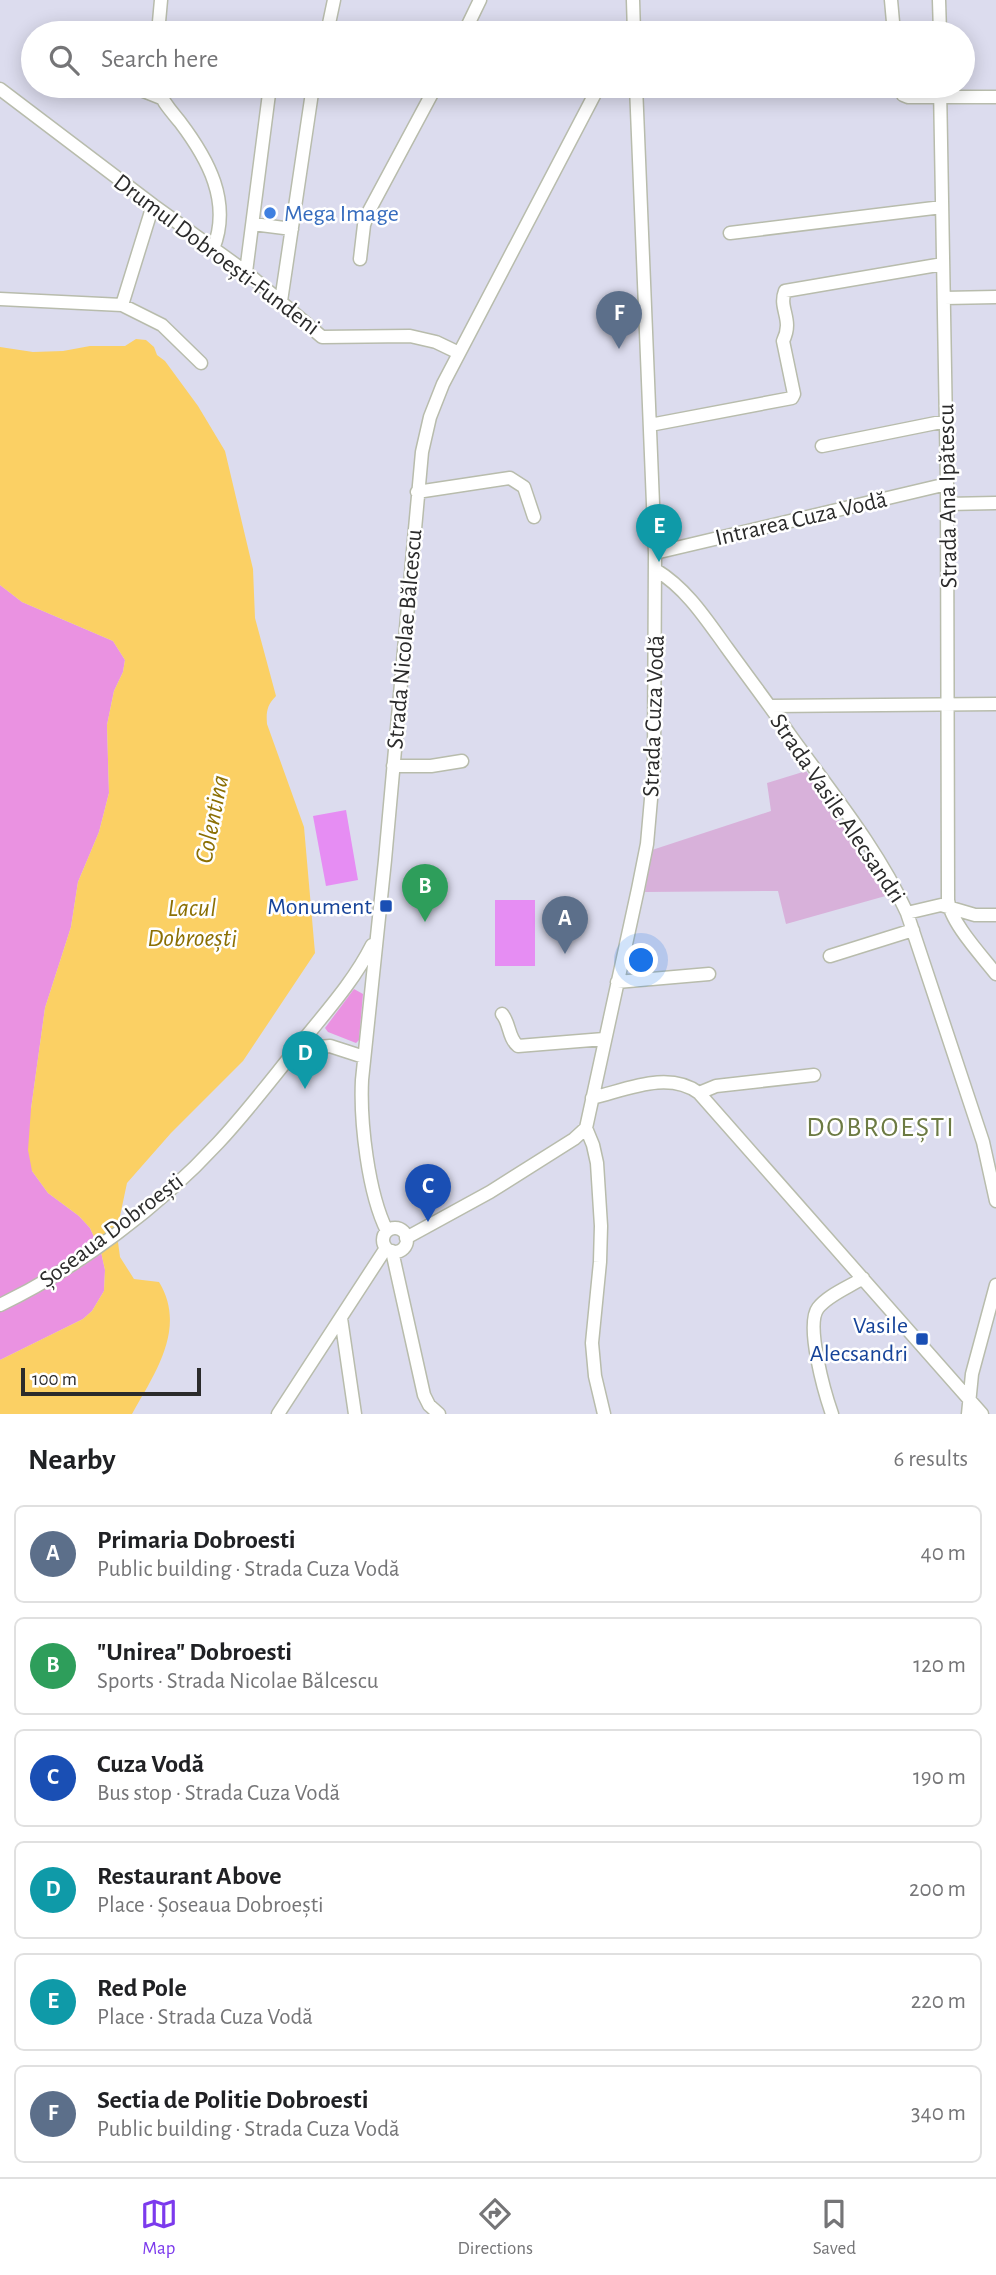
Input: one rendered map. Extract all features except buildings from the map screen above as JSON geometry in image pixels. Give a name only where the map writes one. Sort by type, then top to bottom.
[{"type":"street","points":[[159,21],[161,0]]},
{"type":"street","points":[[330,21],[334,0]]},
{"type":"street","points":[[470,21],[480,0]]},
{"type":"street","points":[[633,0],[634,19]]},
{"type":"street","points":[[891,0],[893,21]]},
{"type":"street","points":[[939,0],[940,21]]},
{"type":"street","name":"Drumul Dobroești-Fundeni","points":[[0,89],[246,272],[316,332],[328,338],[410,336],[436,342],[459,353]]},
{"type":"street","points":[[975,95],[996,97]]},
{"type":"street","points":[[162,98],[201,151],[214,181],[221,215],[214,249]]},
{"type":"street","points":[[246,272],[269,98]]},
{"type":"street","points":[[281,301],[311,98]]},
{"type":"street","points":[[360,259],[366,218],[430,98]]},
{"type":"street","name":"Strada Nicolae Bălcescu","points":[[387,1231],[377,1204],[362,1124],[361,1097],[422,452],[430,417],[443,384],[594,98]]},
{"type":"street","name":"Strada Cuza Vodă","points":[[586,1128],[642,866],[653,785],[656,570],[636,98]]},
{"type":"street","name":"Strada Ana Ipătescu","points":[[940,98],[947,484],[949,907]]},
{"type":"street","points":[[122,305],[153,205]]},
{"type":"street","points":[[730,233],[942,207]]},
{"type":"street","points":[[253,225],[292,229]]},
{"type":"street","points":[[650,425],[792,398],[794,394],[783,341],[788,331],[782,299],[785,291],[943,264]]},
{"type":"street","points":[[944,298],[996,297]]},
{"type":"street","points":[[0,299],[122,305],[162,325],[201,363]]},
{"type":"street","points":[[822,446],[946,421]]},
{"type":"street","points":[[417,492],[510,478],[524,487],[534,517]]},
{"type":"street","name":"Intrarea Cuza Vodă","points":[[655,553],[947,484]]},
{"type":"street","points":[[947,504],[996,503]]},
{"type":"street","name":"Strada Vasile Alecsandri","points":[[656,570],[676,584],[693,602],[879,860],[913,930],[983,1142],[996,1201]]},
{"type":"street","points":[[770,706],[996,704]]},
{"type":"street","points":[[393,766],[432,766],[463,761]]},
{"type":"street","points":[[907,913],[934,906],[949,907],[975,915],[996,915]]},
{"type":"street","points":[[949,907],[996,974]]},
{"type":"street","points":[[830,956],[913,930]]},
{"type":"street","name":"Șoseaua Dobroești","points":[[0,1305],[61,1271],[159,1199],[218,1144],[352,978],[377,935]]},
{"type":"street","points":[[617,982],[709,974]]},
{"type":"street","points":[[502,1014],[512,1040],[518,1046],[604,1039]]},
{"type":"street","points":[[296,1049],[330,1046],[364,1057]]},
{"type":"street","points":[[699,1093],[716,1086],[814,1075]]},
{"type":"street","points":[[592,1098],[659,1082],[684,1084],[699,1093],[863,1278],[968,1407],[982,1414]]},
{"type":"street","points":[[279,1414],[389,1250],[403,1248],[406,1238],[517,1176],[575,1139],[586,1128],[597,1163],[601,1226],[592,1359],[604,1414]]},
{"type":"street","points":[[406,1238],[399,1229],[387,1231],[383,1241],[389,1250],[424,1395],[429,1405],[439,1414]]},
{"type":"street","points":[[832,1414],[820,1369],[813,1320],[823,1303],[863,1278]]},
{"type":"street","points":[[968,1407],[972,1374],[993,1305],[996,1285]]},
{"type":"street","points":[[341,1318],[355,1414]]},
{"type":"shaded area","points":[[0,585],[22,602],[113,641],[125,660],[123,672],[114,691],[107,725],[109,793],[99,832],[78,882],[71,927],[45,1008],[31,1109],[32,1171],[48,1193],[79,1216],[90,1228],[101,1252],[105,1270],[104,1291],[92,1311],[83,1319],[0,1360]]},
{"type":"shaded area","points":[[806,771],[889,895],[786,924],[778,891],[645,892],[652,850],[771,811],[767,783]]},
{"type":"shaded area","points":[[346,810],[358,880],[326,886],[313,816]]},
{"type":"shaded area","points":[[495,900],[535,900],[535,966],[495,966]]},
{"type":"shaded area","points":[[354,989],[363,994],[359,1040],[356,1043],[328,1032],[325,1028]]},
{"type":"water","name":"Lacul Dobroești","points":[[136,339],[146,340],[154,347],[157,355],[165,361],[198,406],[225,451],[253,569],[255,618],[276,696],[268,709],[267,724],[304,827],[315,953],[243,1061],[171,1133],[127,1183],[120,1216],[120,1257],[134,1279],[159,1282],[167,1299],[170,1316],[165,1350],[132,1414],[0,1414],[0,1360],[83,1319],[92,1311],[104,1291],[105,1270],[101,1252],[90,1228],[79,1216],[48,1193],[32,1171],[28,1150],[45,1008],[71,927],[78,882],[99,832],[109,793],[107,725],[114,691],[123,672],[125,660],[113,641],[22,602],[0,585],[0,347],[33,352],[63,351],[90,346],[125,346]]},
{"type":"place","name":"Mega Image","points":[[270,213]]},
{"type":"place","name":"Sectia de Politie Dobroesti","points":[[619,349]]},
{"type":"place","name":"Red Pole","points":[[659,562]]},
{"type":"place","name":"Monument","points":[[386,906]]},
{"type":"place","name":"\"Unirea\" Dobroesti","points":[[425,922]]},
{"type":"place","name":"Primaria Dobroesti","points":[[565,954]]},
{"type":"place","name":"Restaurant Above","points":[[305,1089]]},
{"type":"place","name":"Cuza Vodă","points":[[428,1222]]},
{"type":"place","name":"Vasile Alecsandri","points":[[922,1339]]},
{"type":"district","name":"DOBROEȘTI","points":[[881,1126]]},
{"type":"water label","name":"Colentina","points":[[211,819]]}]
